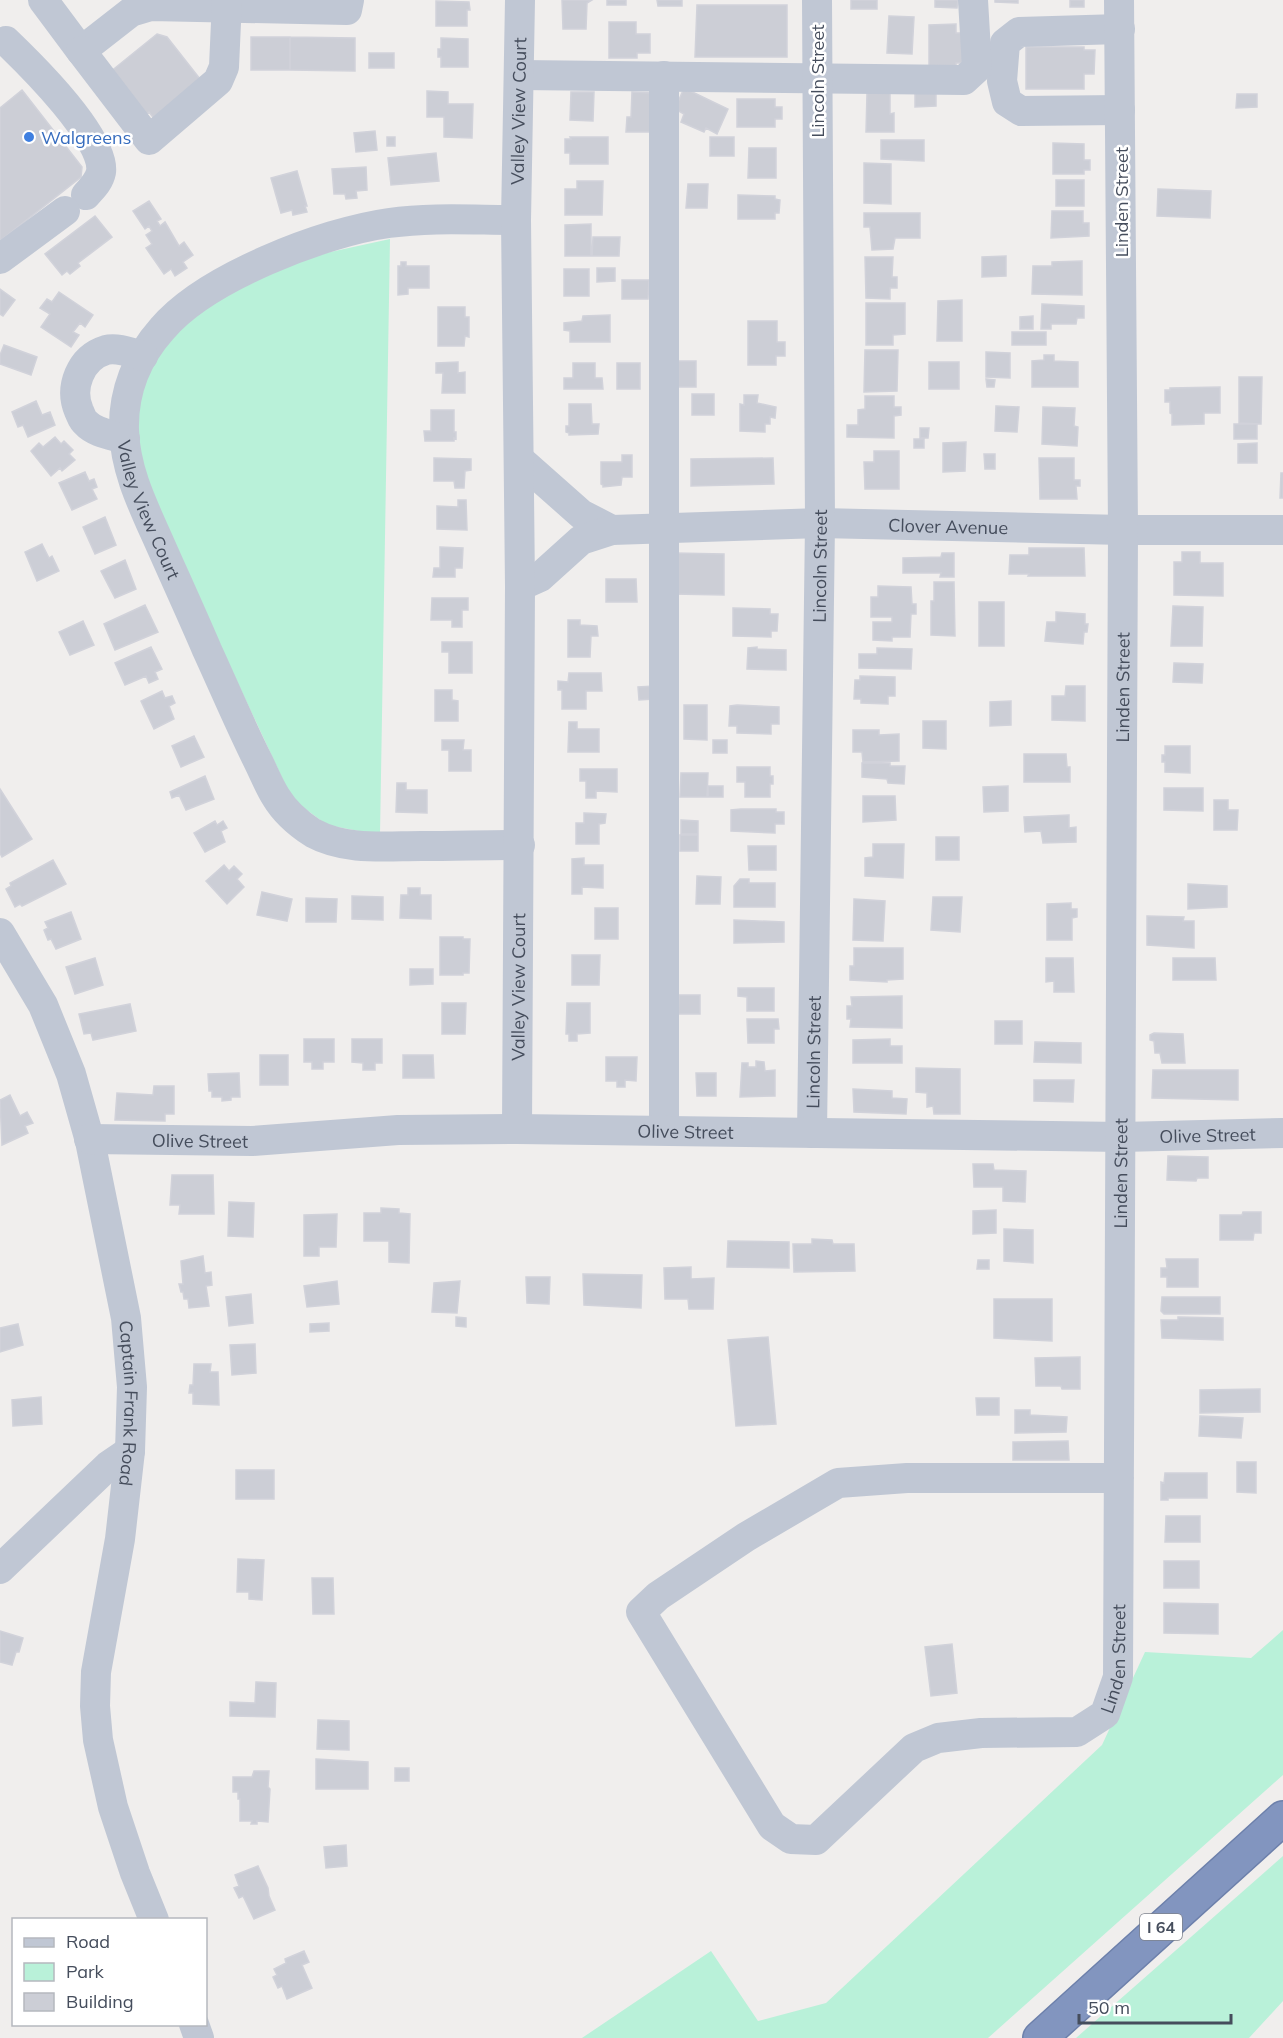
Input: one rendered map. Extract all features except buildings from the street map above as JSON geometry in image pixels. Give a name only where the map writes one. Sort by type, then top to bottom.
[{"type":"highway","name":"I 64","points":[[1040,2038],[1283,1818]]},
{"type":"street","points":[[81,51],[130,6],[227,4],[347,10],[349,0]]},
{"type":"street","name":"Valley View Court","points":[[517,1129],[520,460],[516,220],[520,0]]},
{"type":"street","name":"Lincoln Street","points":[[812,1133],[820,524],[817,0]]},
{"type":"street","points":[[520,75],[964,80],[977,68],[973,0]]},
{"type":"street","points":[[51,3],[81,51],[149,140],[218,81],[224,67],[227,4]]},
{"type":"street","points":[[1120,14],[1019,32],[1005,43],[1002,81],[1007,102],[1021,111],[1120,110]]},
{"type":"street","name":"Linden Street","points":[[1119,1478],[907,1478],[838,1483],[746,1537],[658,1596],[641,1612],[772,1826],[791,1839],[816,1840],[914,1748],[938,1738],[981,1733],[1077,1732],[1105,1714],[1118,1677],[1122,1137],[1123,530],[1120,14]]},
{"type":"street","points":[[0,259],[76,203],[95,185],[101,170],[94,142],[27,62],[2,47]]},
{"type":"street","points":[[664,76],[664,1130]]},
{"type":"street","name":"Valley View Court","points":[[516,220],[416,220],[387,223],[317,241],[235,276],[196,299],[162,328],[143,356],[130,385],[124,407],[125,439],[132,476],[140,499],[250,745],[276,797],[287,812],[301,825],[316,834],[349,844],[520,845]]},
{"type":"street","points":[[125,439],[96,430],[84,422],[74,393],[77,379],[88,360],[107,350],[143,356]]},
{"type":"street","points":[[520,460],[581,514],[612,530]]},
{"type":"street","name":"Clover Avenue","points":[[612,530],[820,524],[1123,530],[1283,530]]},
{"type":"street","points":[[520,586],[540,577],[581,540],[612,530]]},
{"type":"street","name":"Captain Frank Road","points":[[0,933],[43,1005],[71,1074],[89,1139],[126,1318],[132,1387],[130,1451],[120,1539],[96,1671],[95,1706],[98,1740],[113,1806],[135,1873],[153,1918]]},
{"type":"street","name":"Olive Street","points":[[89,1139],[252,1141],[398,1130],[517,1129],[1122,1137],[1283,1133]]},
{"type":"street","points":[[0,1569],[108,1466],[130,1451]]},
{"type":"green space","points":[[390,239],[380,835],[327,825],[292,799],[144,482],[136,439],[140,403],[147,377],[165,344],[189,318],[246,284],[312,256]]},
{"type":"green space","points":[[1283,1630],[1283,1775],[988,2038],[582,2038],[711,1951],[758,2021],[826,2003],[1102,1745],[1145,1652],[1251,1658]]},
{"type":"green space","points":[[1283,1856],[1283,2001],[1249,2038],[1076,2038]]},
{"type":"place","name":"Walgreens","points":[[29,137]]}]
